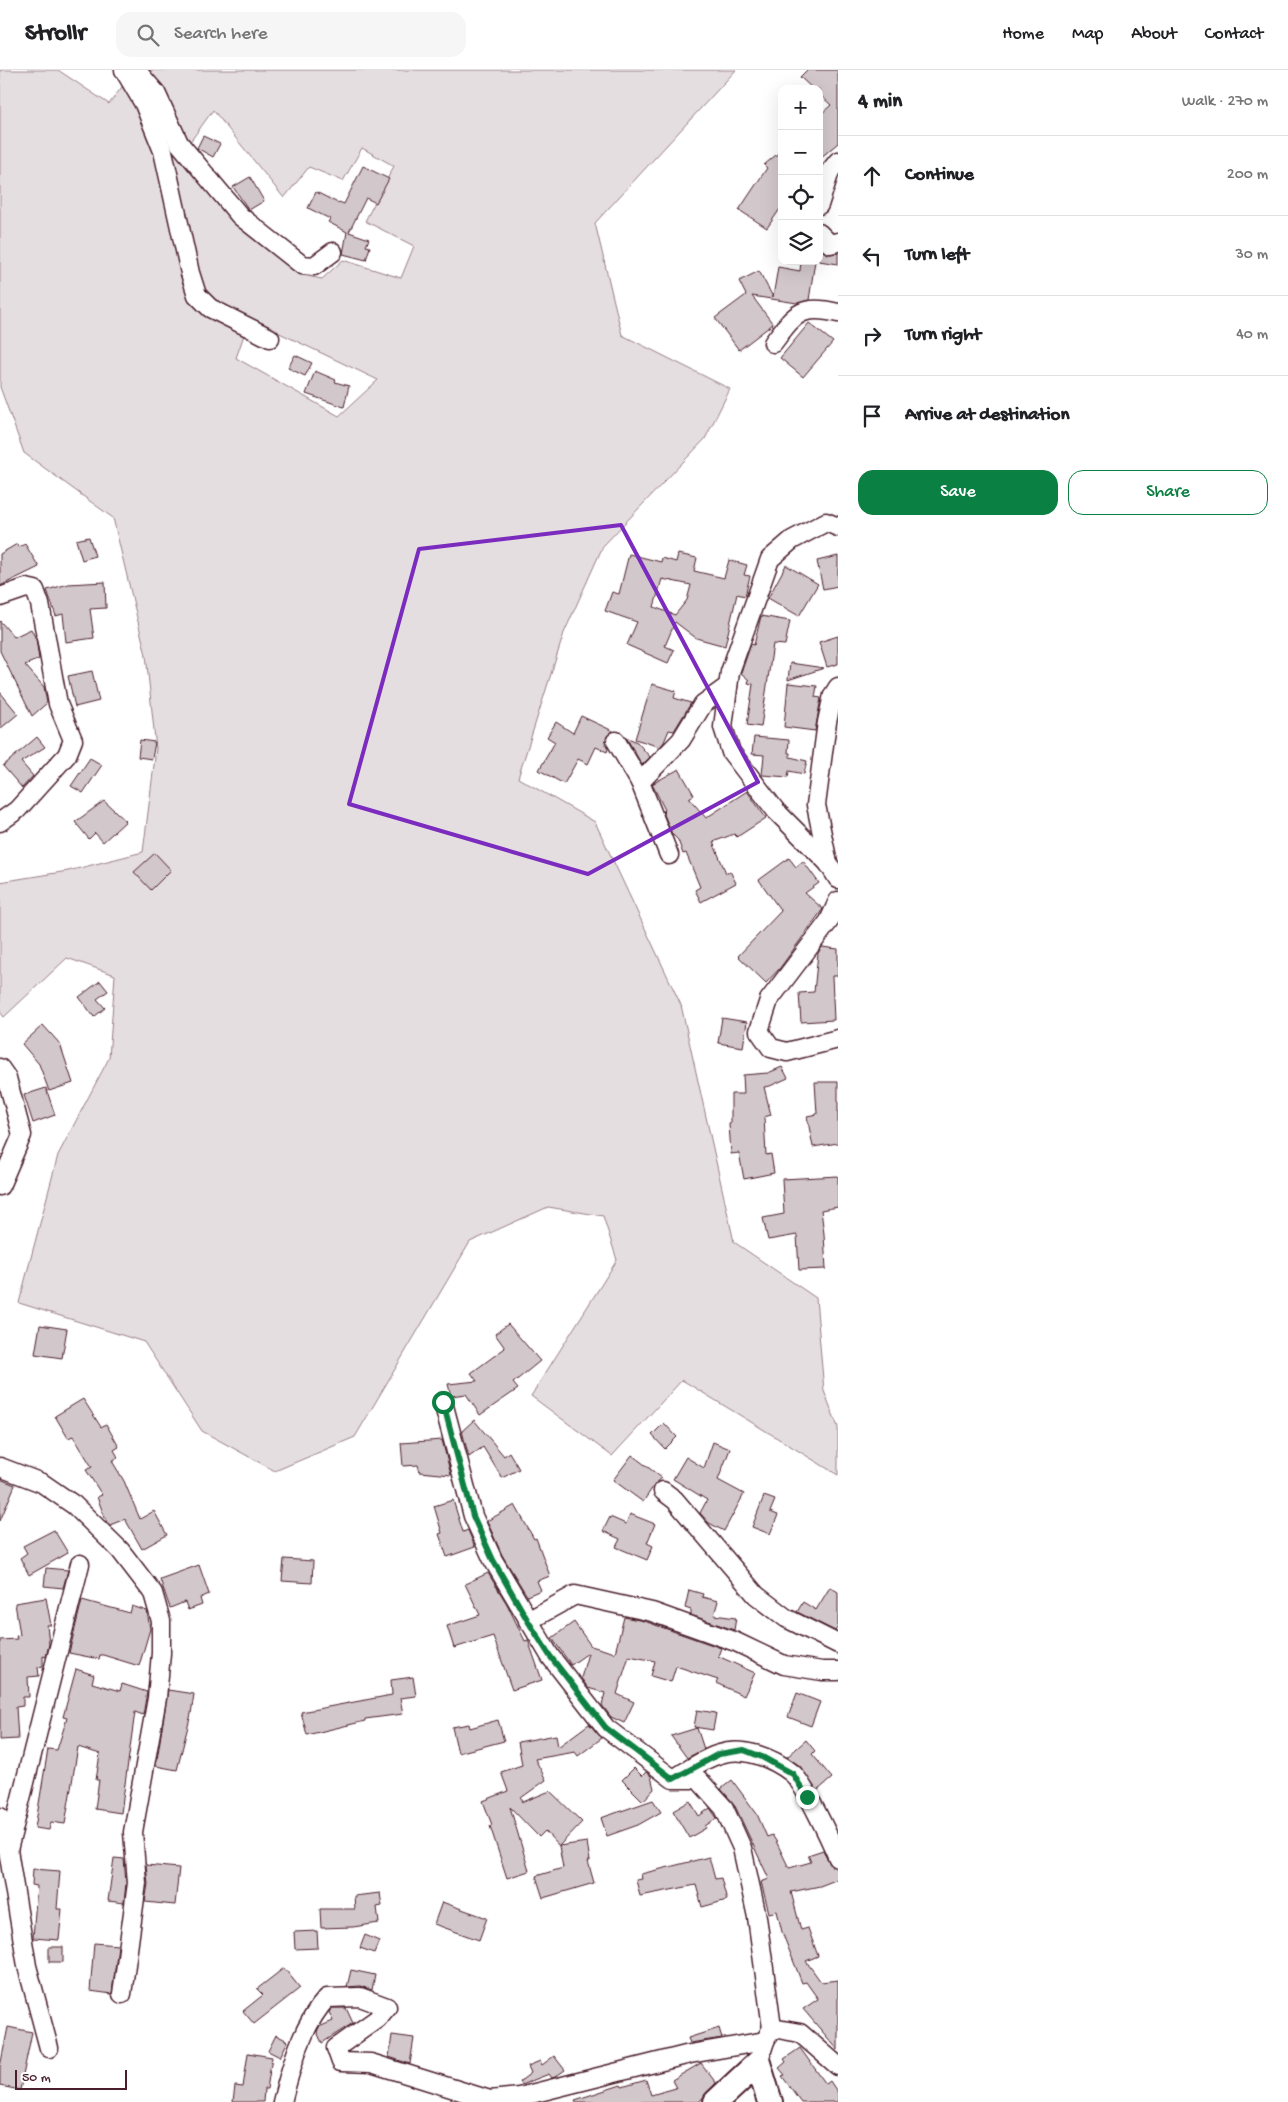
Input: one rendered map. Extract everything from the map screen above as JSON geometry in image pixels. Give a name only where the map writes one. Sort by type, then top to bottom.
[{"type":"street","points":[[124,70],[144,104],[163,152],[190,273],[197,295],[210,308],[270,338]]},
{"type":"street","points":[[136,70],[156,94],[178,143],[240,216],[302,265],[314,266],[333,252]]},
{"type":"street","points":[[823,192],[830,170],[838,160]]},
{"type":"street","points":[[823,237],[830,244],[838,242]]},
{"type":"street","points":[[773,342],[791,319],[807,309],[838,313]]},
{"type":"street","points":[[838,528],[826,522],[792,540],[770,559],[730,672],[723,727],[731,752],[776,811],[828,863],[838,879]]},
{"type":"street","points":[[0,598],[26,588],[35,590],[40,604],[58,704],[73,740],[67,755],[17,810],[0,822]]},
{"type":"street","points":[[640,782],[682,740],[703,704],[728,686]]},
{"type":"street","points":[[828,863],[816,804],[826,722],[833,695],[838,687]]},
{"type":"street","points":[[616,740],[640,782],[669,855]]},
{"type":"street","points":[[838,901],[829,921],[769,1000],[759,1031],[771,1048],[787,1052],[838,1039]]},
{"type":"street","points":[[0,1068],[7,1078],[22,1135],[0,1186]]},
{"type":"street","points":[[443,1402],[473,1516],[493,1560],[550,1656],[606,1728],[673,1779],[698,1779],[724,1808],[742,1848],[757,1917],[768,2034],[758,2063],[716,2102]]},
{"type":"street","points":[[0,1467],[42,1483],[74,1505],[120,1550],[153,1592],[161,1621],[161,1653],[157,1698],[134,1832],[137,1883],[122,1994]]},
{"type":"street","points":[[664,1491],[675,1500],[756,1595],[786,1618],[838,1644]]},
{"type":"street","points":[[8,1850],[80,1564]]},
{"type":"street","points":[[528,1621],[576,1595],[652,1612],[736,1642],[784,1665],[822,1671],[838,1671]]},
{"type":"street","points":[[673,1779],[719,1754],[744,1750],[762,1757],[793,1774],[838,1858]]},
{"type":"street","points":[[0,1817],[8,1850],[27,1966],[49,2048]]},
{"type":"street","points":[[282,2102],[290,2070],[315,2011],[327,1998],[360,1997],[387,2007],[377,2019],[336,2048],[341,2062],[371,2063],[490,2100],[519,2096],[768,2034],[800,2033],[838,2066]]},
{"type":"street","points":[[758,2063],[770,2102]]},
{"type":"highlighted area","points":[[621,525],[758,782],[588,874],[349,804],[419,549]]},
{"type":"shaded area","points":[[0,70],[58,70],[109,104],[125,83],[156,150],[186,285],[198,309],[244,335],[236,358],[339,416],[378,380],[227,308],[211,298],[203,285],[175,181],[151,107],[242,228],[302,275],[322,279],[343,260],[401,278],[414,246],[365,221],[394,166],[362,148],[343,181],[309,167],[284,198],[213,110],[190,142],[146,70],[736,70],[595,223],[622,335],[730,389],[705,439],[603,546],[564,633],[518,778],[595,822],[681,1005],[734,1242],[816,1298],[824,1391],[838,1427],[838,1475],[682,1380],[612,1456],[531,1396],[617,1260],[603,1216],[548,1207],[470,1242],[355,1437],[275,1471],[202,1431],[144,1342],[19,1303],[58,1155],[109,1058],[115,975],[67,958],[4,1017],[0,1012],[0,882],[68,871],[143,852],[156,749],[146,655],[113,518],[24,453],[0,387]]},
{"type":"building","points":[[807,70],[838,70],[838,143],[823,156],[823,112],[831,105],[823,98],[823,85],[809,85],[800,77]]},
{"type":"building","points":[[203,136],[220,144],[213,157],[197,148]]},
{"type":"building","points":[[778,153],[778,212],[767,228],[739,210],[767,168],[764,165]]},
{"type":"building","points":[[363,166],[389,179],[376,203],[366,198],[349,232],[369,239],[366,246],[370,247],[366,260],[343,254],[347,232],[328,222],[330,219],[308,208],[316,192],[344,204]]},
{"type":"building","points":[[250,177],[264,201],[249,210],[233,187]]},
{"type":"building","points":[[823,251],[828,254],[838,253],[838,264],[823,262]]},
{"type":"building","points":[[801,265],[814,265],[809,300],[797,303],[752,296],[773,324],[739,350],[715,318],[746,295],[739,281],[759,271],[773,297],[778,267],[800,271]]},
{"type":"building","points":[[809,323],[833,342],[803,377],[780,358]]},
{"type":"building","points":[[295,355],[312,363],[305,376],[288,368]]},
{"type":"building","points":[[315,371],[336,380],[335,382],[349,386],[344,407],[306,394]]},
{"type":"building","points":[[89,537],[95,556],[82,560],[76,540]]},
{"type":"building","points":[[17,544],[19,547],[25,544],[39,567],[0,586],[0,554]]},
{"type":"building","points":[[629,554],[661,562],[662,558],[676,562],[678,554],[697,558],[694,571],[724,578],[729,560],[747,565],[744,575],[750,576],[745,596],[737,594],[725,646],[696,638],[675,622],[665,646],[674,650],[668,663],[627,645],[637,622],[605,611],[612,592],[619,594]],"holes":[[[662,579],[691,585],[687,600],[675,615],[654,607]]]},
{"type":"building","points":[[838,556],[838,586],[823,589],[817,561]]},
{"type":"building","points":[[786,565],[818,584],[799,616],[768,598]]},
{"type":"building","points":[[105,582],[106,608],[90,609],[94,638],[66,642],[63,614],[56,616],[47,590],[68,584]]},
{"type":"building","points":[[761,616],[790,621],[785,645],[773,644],[761,727],[747,725],[753,684],[748,683],[749,680],[741,673],[751,644],[754,645]]},
{"type":"building","points":[[0,621],[14,637],[31,629],[36,639],[39,659],[25,665],[44,687],[47,703],[32,716],[0,651]]},
{"type":"building","points":[[838,636],[838,664],[827,667],[819,642]]},
{"type":"building","points":[[790,663],[824,668],[788,680]]},
{"type":"building","points":[[92,671],[99,701],[75,707],[68,676]]},
{"type":"building","points":[[788,683],[817,686],[815,697],[821,698],[815,731],[784,727]]},
{"type":"building","points":[[652,684],[676,691],[674,698],[691,703],[674,731],[669,730],[660,747],[635,739]]},
{"type":"building","points":[[0,692],[18,714],[0,729]]},
{"type":"building","points":[[581,716],[613,731],[607,736],[605,742],[608,749],[607,752],[596,747],[588,764],[578,759],[564,784],[539,770],[555,742],[547,737],[556,722],[573,733]]},
{"type":"building","points":[[37,737],[45,747],[21,762],[33,776],[22,788],[3,766]]},
{"type":"building","points":[[626,737],[637,742],[650,757],[642,765]]},
{"type":"building","points":[[754,737],[789,740],[788,753],[790,753],[790,757],[807,761],[804,774],[789,771],[788,777],[762,775],[764,755],[752,754]]},
{"type":"building","points":[[140,740],[155,742],[152,759],[138,757]]},
{"type":"building","points":[[90,758],[102,765],[83,793],[71,786]]},
{"type":"building","points":[[679,769],[694,795],[689,798],[706,818],[747,791],[766,818],[737,837],[734,834],[713,842],[726,873],[730,871],[736,883],[701,902],[695,890],[700,887],[686,853],[683,854],[678,840],[672,834],[663,812],[665,810],[652,784]]},
{"type":"building","points":[[104,801],[126,821],[103,842],[95,833],[89,839],[75,822]]},
{"type":"building","points":[[155,853],[171,870],[151,890],[134,872]]},
{"type":"building","points":[[789,858],[796,867],[803,861],[819,883],[805,893],[823,909],[780,968],[766,983],[738,956],[781,911],[759,880]]},
{"type":"building","points":[[822,947],[838,949],[838,976],[832,976],[834,1020],[801,1022],[799,993],[814,992],[818,953]]},
{"type":"building","points":[[100,981],[108,991],[97,999],[105,1008],[94,1017],[79,997]]},
{"type":"building","points":[[722,1018],[747,1022],[743,1047],[718,1043]]},
{"type":"building","points":[[43,1025],[60,1044],[73,1083],[49,1091],[39,1064],[22,1044]]},
{"type":"building","points":[[782,1067],[788,1078],[764,1087],[771,1115],[764,1117],[766,1155],[771,1154],[774,1173],[744,1179],[739,1153],[731,1154],[729,1124],[731,1123],[731,1094],[744,1094],[743,1075],[768,1073]]},
{"type":"building","points":[[815,1082],[838,1082],[838,1143],[813,1147],[807,1116],[817,1114]]},
{"type":"building","points":[[46,1088],[55,1115],[33,1123],[24,1095]]},
{"type":"building","points":[[838,1176],[838,1207],[821,1210],[826,1269],[799,1270],[797,1235],[768,1240],[763,1218],[784,1214],[782,1179]]},
{"type":"building","points":[[508,1324],[540,1361],[513,1383],[518,1389],[480,1415],[466,1394],[451,1396],[448,1384],[477,1381],[471,1373],[505,1348],[495,1334]]},
{"type":"building","points":[[40,1325],[67,1329],[62,1358],[35,1354]]},
{"type":"building","points":[[83,1399],[101,1427],[106,1424],[119,1447],[114,1450],[118,1457],[112,1461],[124,1481],[140,1519],[154,1511],[167,1535],[142,1549],[125,1519],[110,1525],[107,1523],[97,1497],[102,1495],[86,1470],[92,1467],[73,1436],[68,1438],[55,1416]]},
{"type":"building","points":[[474,1420],[504,1456],[509,1452],[519,1469],[502,1478],[483,1447],[469,1457],[462,1431]]},
{"type":"building","points":[[664,1423],[677,1437],[665,1449],[652,1435]]},
{"type":"building","points":[[442,1440],[451,1475],[420,1472],[418,1465],[403,1466],[401,1443]]},
{"type":"building","points":[[713,1442],[730,1449],[718,1480],[744,1494],[724,1531],[709,1523],[700,1513],[707,1500],[673,1479],[686,1457],[704,1468]]},
{"type":"building","points":[[632,1455],[662,1478],[655,1484],[643,1502],[613,1480]]},
{"type":"building","points":[[0,1479],[15,1485],[0,1521]]},
{"type":"building","points":[[764,1496],[775,1500],[770,1512],[778,1515],[770,1534],[752,1527]]},
{"type":"building","points":[[453,1500],[463,1532],[468,1530],[475,1547],[447,1557],[439,1534],[442,1533],[434,1506]]},
{"type":"building","points":[[515,1505],[534,1539],[536,1538],[550,1576],[537,1581],[541,1590],[527,1596],[502,1555],[487,1521]]},
{"type":"building","points":[[630,1514],[655,1524],[647,1543],[653,1546],[647,1560],[616,1547],[620,1539],[603,1531],[610,1517],[626,1524]]},
{"type":"building","points":[[54,1530],[68,1553],[29,1575],[20,1558],[27,1553],[23,1546]]},
{"type":"building","points":[[284,1559],[313,1561],[312,1583],[282,1581]]},
{"type":"building","points":[[199,1565],[209,1594],[200,1598],[202,1605],[188,1610],[185,1602],[170,1608],[160,1579]]},
{"type":"building","points":[[46,1568],[68,1570],[63,1588],[44,1586]]},
{"type":"building","points":[[488,1573],[507,1604],[525,1641],[528,1640],[542,1680],[512,1690],[493,1636],[454,1648],[447,1626],[480,1615],[465,1584]]},
{"type":"building","points":[[830,1587],[838,1592],[838,1627],[835,1631],[797,1612],[803,1602],[816,1610]]},
{"type":"building","points":[[689,1590],[703,1594],[702,1597],[718,1601],[714,1615],[736,1618],[734,1630],[691,1615],[691,1610],[685,1608]]},
{"type":"building","points":[[46,1598],[51,1625],[47,1625],[49,1644],[46,1657],[43,1656],[43,1666],[38,1667],[39,1676],[28,1677],[29,1697],[23,1697],[23,1706],[16,1707],[18,1739],[0,1740],[0,1640],[17,1639],[16,1636],[20,1635],[15,1603]]},
{"type":"building","points":[[82,1600],[130,1613],[132,1606],[147,1611],[150,1629],[139,1666],[103,1655],[100,1655],[99,1659],[69,1653]]},
{"type":"building","points":[[624,1617],[644,1621],[721,1648],[718,1656],[755,1673],[744,1696],[716,1683],[718,1680],[676,1666],[671,1682],[651,1676],[655,1661],[629,1656],[617,1694],[634,1702],[624,1723],[611,1717],[602,1705],[605,1693],[588,1688],[581,1678],[588,1653],[571,1665],[552,1638],[574,1622],[591,1646],[615,1653]]},
{"type":"building","points":[[76,1669],[94,1675],[92,1683],[120,1691],[122,1684],[147,1692],[143,1715],[135,1712],[121,1813],[95,1809],[99,1780],[96,1780],[100,1754],[78,1747],[65,1824],[51,1822],[49,1830],[35,1828],[48,1749],[57,1750],[67,1718],[63,1717]]},
{"type":"building","points":[[413,1677],[416,1696],[400,1698],[403,1714],[365,1719],[365,1721],[307,1735],[301,1712],[392,1695],[391,1680]]},
{"type":"building","points":[[168,1690],[194,1694],[177,1770],[156,1766]]},
{"type":"building","points":[[797,1693],[820,1702],[811,1726],[788,1717]]},
{"type":"building","points":[[697,1710],[716,1713],[713,1730],[694,1727]]},
{"type":"building","points":[[498,1720],[504,1741],[458,1753],[452,1727],[469,1724],[470,1728]]},
{"type":"building","points":[[589,1724],[602,1738],[578,1756],[575,1752],[535,1759],[546,1780],[521,1798],[523,1802],[550,1791],[582,1822],[559,1846],[545,1831],[539,1837],[510,1807],[529,1871],[507,1878],[483,1801],[508,1791],[501,1772],[522,1765],[518,1742],[556,1735],[558,1747]]},
{"type":"building","points":[[697,1728],[704,1749],[687,1758],[671,1736]]},
{"type":"building","points":[[806,1740],[815,1751],[812,1754],[832,1778],[817,1791],[800,1766],[787,1757]]},
{"type":"building","points":[[634,1768],[642,1776],[646,1772],[651,1776],[654,1789],[643,1801],[622,1780]]},
{"type":"building","points":[[732,1780],[757,1814],[767,1837],[772,1835],[776,1841],[789,1868],[811,1862],[808,1855],[823,1850],[831,1866],[838,1868],[838,1879],[820,1886],[791,1892],[801,1930],[808,1928],[818,1956],[806,1961],[821,1982],[838,1980],[838,2050],[803,2009],[818,1999],[806,1982],[802,1983],[782,1932],[777,1911],[769,1913],[761,1882],[769,1879],[734,1804],[721,1789]]},
{"type":"building","points":[[653,1800],[661,1812],[638,1825],[607,1836],[601,1818]]},
{"type":"building","points":[[690,1801],[699,1816],[710,1808],[717,1818],[705,1826],[706,1828],[689,1838],[673,1811]]},
{"type":"building","points":[[587,1842],[590,1861],[588,1861],[594,1883],[543,1898],[536,1876],[563,1868],[559,1846]]},
{"type":"building","points":[[709,1857],[715,1879],[721,1878],[727,1900],[702,1907],[696,1885],[640,1896],[636,1880],[642,1879],[641,1874]]},
{"type":"building","points":[[114,1858],[124,1859],[126,1883],[124,1903],[108,1901]]},
{"type":"building","points":[[146,1865],[179,1868],[175,1905],[145,1902],[148,1884]]},
{"type":"building","points":[[33,1869],[60,1871],[57,1909],[62,1909],[59,1940],[33,1938],[37,1886],[32,1885]]},
{"type":"building","points":[[380,1893],[382,1906],[377,1907],[379,1923],[353,1927],[321,1928],[320,1909],[355,1909],[354,1896]]},
{"type":"building","points":[[442,1902],[487,1918],[479,1940],[434,1924]]},
{"type":"building","points":[[317,1931],[318,1948],[295,1949],[294,1932]]},
{"type":"building","points":[[365,1935],[379,1941],[374,1953],[360,1948]]},
{"type":"building","points":[[94,1943],[118,1945],[112,1994],[90,1991]]},
{"type":"building","points":[[49,1947],[63,1947],[63,1962],[49,1962]]},
{"type":"building","points":[[284,1968],[300,1988],[254,2024],[243,2011],[263,1995],[257,1989]]},
{"type":"building","points":[[351,1970],[375,1975],[372,1990],[360,1986],[347,1987]]},
{"type":"building","points":[[332,2008],[346,2008],[353,2023],[322,2043],[317,2032],[319,2027],[333,2021],[329,2012]]},
{"type":"building","points":[[8,2027],[32,2032],[20,2090],[0,2086],[0,2067]]},
{"type":"building","points":[[719,2028],[722,2038],[690,2043],[688,2038]]},
{"type":"building","points":[[276,2035],[288,2041],[280,2057],[268,2051]]},
{"type":"building","points":[[392,2035],[414,2038],[410,2064],[389,2057]]},
{"type":"building","points":[[800,2048],[826,2084],[830,2081],[838,2093],[838,2102],[801,2102],[782,2076],[785,2075],[779,2068],[786,2062],[784,2059]]},
{"type":"building","points":[[248,2053],[272,2057],[267,2089],[264,2089],[263,2102],[233,2102],[235,2086],[243,2087]]},
{"type":"building","points":[[554,2056],[565,2070],[555,2077],[552,2078],[549,2074],[521,2085],[519,2082],[531,2073],[528,2066],[540,2061],[542,2065]]},
{"type":"building","points":[[701,2063],[716,2083],[699,2102],[576,2102],[575,2100],[621,2085],[622,2087],[646,2080],[651,2095],[676,2088],[672,2080]]},
{"type":"route","points":[[443,1402],[473,1516],[493,1560],[550,1656],[606,1728],[673,1779],[719,1754],[744,1750],[762,1757],[793,1774],[807,1797]]}]
